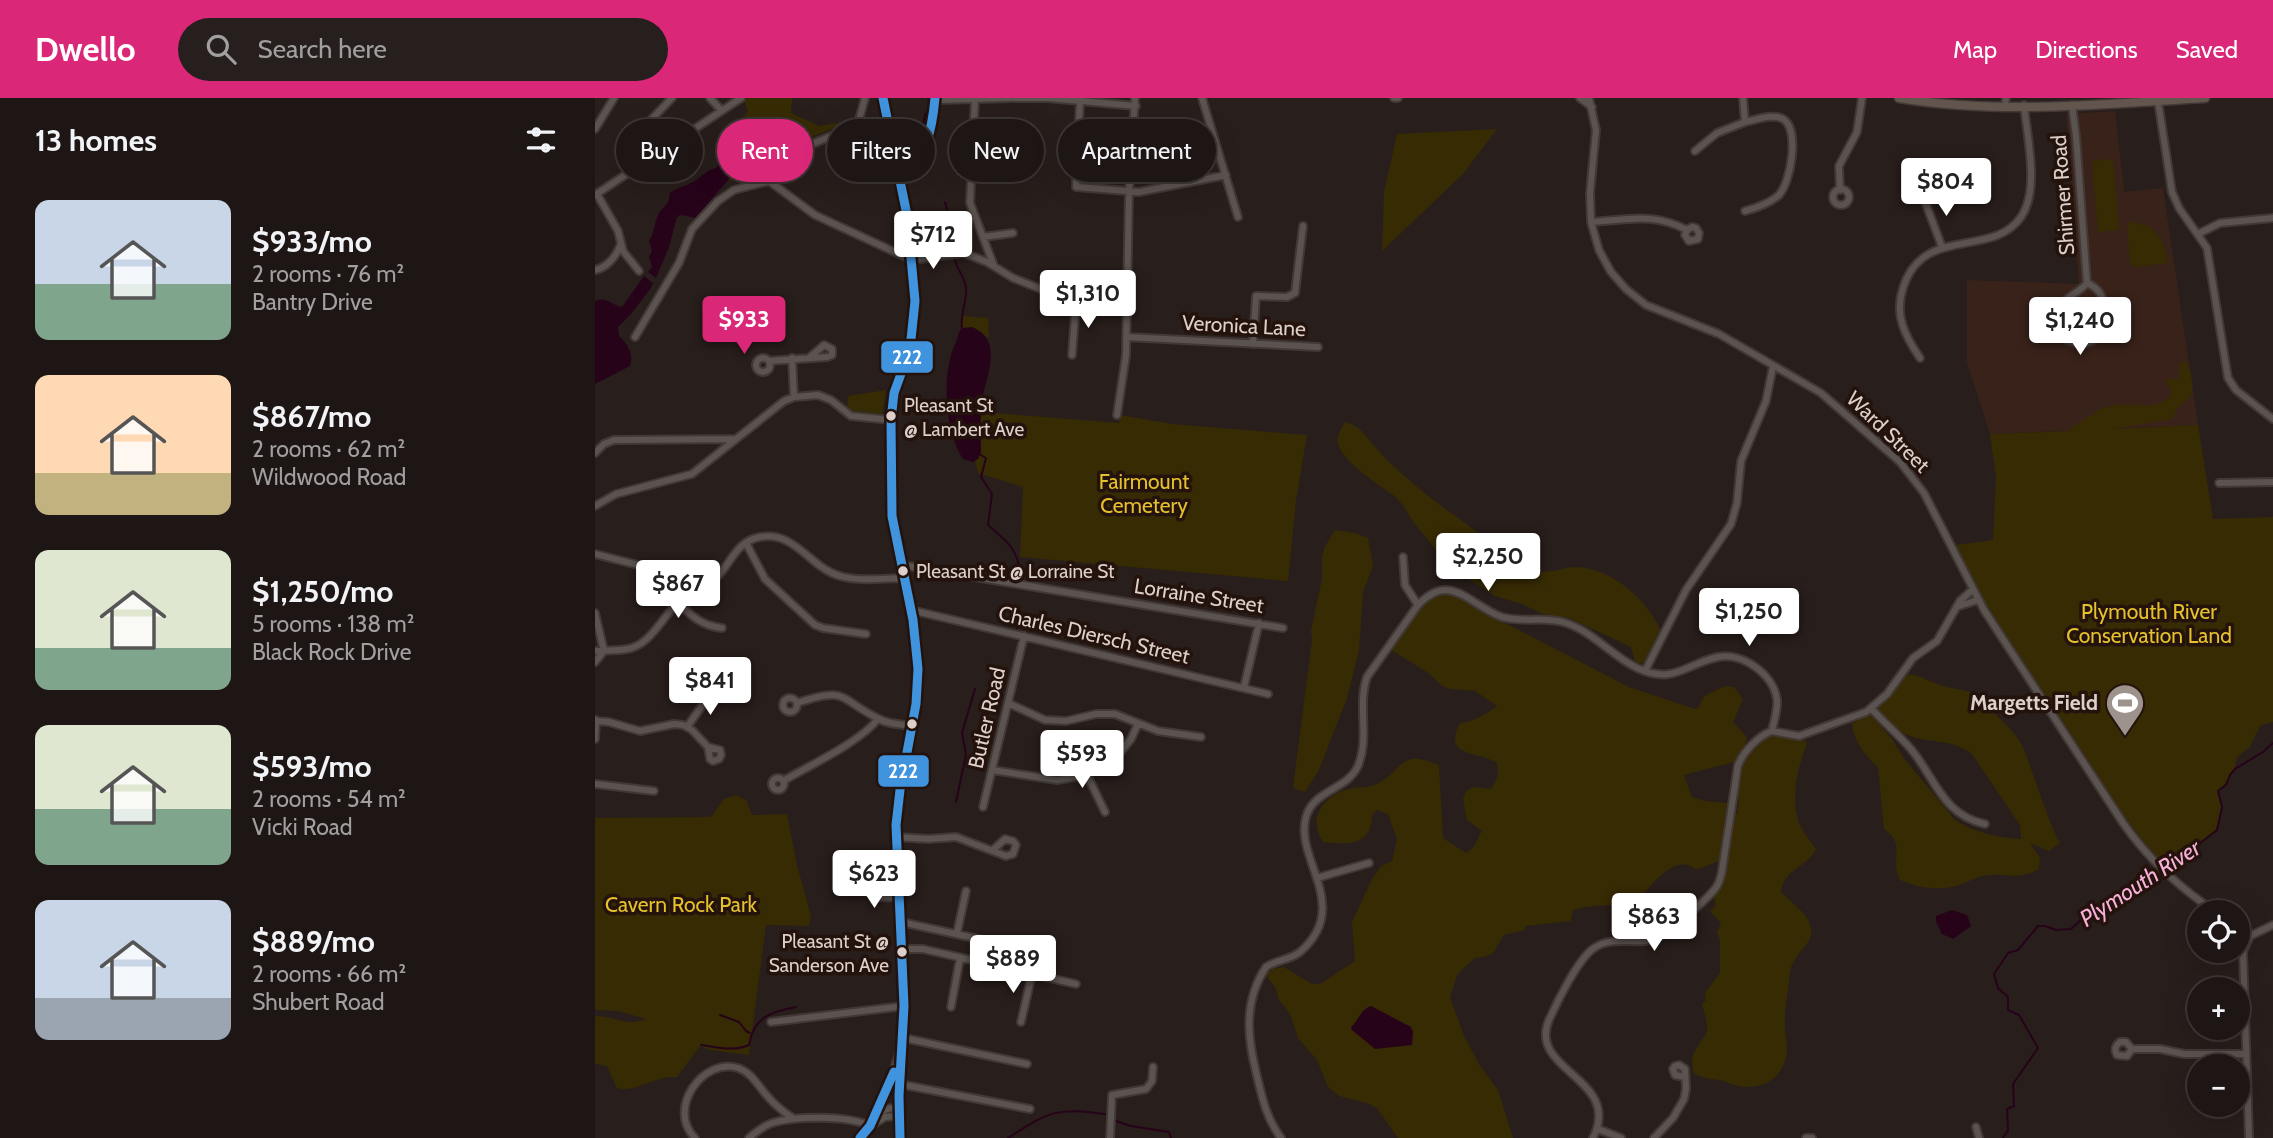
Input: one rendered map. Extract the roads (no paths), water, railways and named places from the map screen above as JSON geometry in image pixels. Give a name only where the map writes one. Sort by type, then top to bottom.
[{"type":"main road","points":[[883,98],[888,119]]},
{"type":"main road","points":[[1899,98],[1950,104],[2006,102],[2024,106],[2204,98]]},
{"type":"main road","points":[[932,119],[935,99]]},
{"type":"main road","points":[[900,1138],[899,1084],[904,1006],[898,803],[918,669],[911,610],[891,504],[891,420],[894,393],[912,341],[915,301],[901,182]]},
{"type":"street","points":[[595,129],[614,98]]},
{"type":"street","points":[[652,119],[672,98]]},
{"type":"street","points":[[710,98],[721,110]]},
{"type":"street","points":[[859,119],[865,98]]},
{"type":"street","points":[[935,99],[1013,98],[1135,102],[1129,192],[1126,355],[1117,415]]},
{"type":"street","points":[[1202,98],[1238,217]]},
{"type":"street","points":[[1580,98],[1592,107]]},
{"type":"street","name":"Ward Street","points":[[1589,98],[1596,138],[1590,193],[1591,222],[1605,261],[1632,295],[1653,309],[1719,334],[1831,400],[1905,468],[1924,493],[1978,600],[2123,823],[2157,866],[2197,900]]},
{"type":"street","points":[[1743,98],[1745,122]]},
{"type":"street","points":[[1840,190],[1839,166],[1857,132],[1862,98]]},
{"type":"street","points":[[703,123],[735,99]]},
{"type":"street","points":[[975,99],[970,203],[994,266]]},
{"type":"street","points":[[1080,101],[1076,187],[1129,192],[1226,175]]},
{"type":"street","points":[[2158,101],[2172,192],[2209,255],[2228,377],[2236,390],[2273,419]]},
{"type":"street","name":"Shirmer Road","points":[[2072,105],[2087,283]]},
{"type":"street","points":[[1920,358],[1902,324],[1899,308],[1901,294],[1912,268],[1927,254],[1942,247],[2002,233],[2021,216],[2029,201],[2031,185],[2024,106]]},
{"type":"street","points":[[1695,151],[1717,133],[1745,122],[1769,117],[1782,118],[1790,126],[1793,143],[1788,178],[1781,192],[1745,211]]},
{"type":"street","points":[[616,182],[596,195],[615,226],[620,245],[639,271]]},
{"type":"street","points":[[635,337],[679,262],[695,225],[729,193],[766,182]]},
{"type":"street","points":[[770,182],[812,213],[912,260],[960,253],[1076,303],[1094,307],[1126,308]]},
{"type":"street","points":[[1924,199],[1942,247]]},
{"type":"street","points":[[1591,222],[1657,218],[1687,230]]},
{"type":"street","points":[[2198,234],[2220,223],[2273,218]]},
{"type":"street","points":[[1253,344],[1256,296],[1287,297],[1295,293],[1303,226]]},
{"type":"street","points":[[983,237],[1013,233]]},
{"type":"street","points":[[595,270],[602,269],[614,257],[620,245]]},
{"type":"street","name":"Shirmer Road","points":[[2087,283],[2096,287],[2102,296],[2104,323],[2095,339],[2084,344],[2072,343],[2060,335],[2057,316],[2062,304],[2087,283]]},
{"type":"street","points":[[1072,355],[1076,303]]},
{"type":"street","name":"Veronica Lane","points":[[1126,337],[1318,347]]},
{"type":"street","points":[[792,358],[794,397]]},
{"type":"street","points":[[769,361],[809,358]]},
{"type":"street","points":[[1645,671],[1686,590],[1731,524],[1737,503],[1741,461],[1766,401],[1773,366]]},
{"type":"street","points":[[595,506],[616,494],[692,474],[784,401],[794,397],[823,396],[851,416],[891,420]]},
{"type":"street","points":[[595,453],[604,444],[614,440],[736,439]]},
{"type":"street","points":[[2219,483],[2273,482]]},
{"type":"street","points":[[595,651],[637,646],[647,639],[678,602],[718,576],[733,554],[746,543],[763,537],[780,537],[792,542],[841,577],[905,578]]},
{"type":"street","points":[[746,543],[765,579],[815,625],[866,634]]},
{"type":"street","points":[[595,554],[654,569],[677,571],[701,587]]},
{"type":"street","points":[[1403,557],[1405,585],[1418,605]]},
{"type":"street","name":"Lorraine Street","points":[[902,565],[1283,628]]},
{"type":"street","points":[[1593,1138],[1598,1129],[1598,1108],[1593,1094],[1555,1059],[1546,1035],[1548,1021],[1574,973],[1590,951],[1607,942],[1650,940],[1661,936],[1718,885],[1723,871],[1738,765],[1742,756],[1764,734],[1772,731],[1799,736],[1852,719],[1871,708],[1887,694],[1913,658],[1937,641],[1960,601],[1972,590]]},
{"type":"street","points":[[1281,1138],[1273,1128],[1262,1098],[1250,1051],[1248,1020],[1257,984],[1266,967],[1296,954],[1317,929],[1322,907],[1317,877],[1304,832],[1307,812],[1317,798],[1345,781],[1357,769],[1363,748],[1363,690],[1367,677],[1418,605],[1438,591],[1454,591],[1504,617],[1545,618],[1565,622],[1587,632],[1628,663],[1663,676],[1677,674],[1721,656],[1733,657],[1747,662],[1767,678],[1775,690],[1777,710],[1772,731]]},
{"type":"street","points":[[1959,606],[1978,600]]},
{"type":"street","points":[[678,602],[696,620],[722,628]]},
{"type":"street","name":"Charles Diersch Street","points":[[911,610],[1268,694]]},
{"type":"street","points":[[595,613],[604,650]]},
{"type":"street","points":[[1244,687],[1259,623]]},
{"type":"street","name":"Butler Road","points":[[983,807],[1024,636]]},
{"type":"street","points":[[595,662],[604,650]]},
{"type":"street","points":[[687,727],[709,695],[720,690]]},
{"type":"street","points":[[797,703],[822,695],[836,694],[878,719],[911,729]]},
{"type":"street","points":[[1008,703],[1045,720],[1066,721],[1105,713],[1158,731],[1201,737]]},
{"type":"street","points":[[1871,708],[1909,746],[1952,809],[1968,819],[1985,824]]},
{"type":"street","points":[[783,781],[863,733],[878,719]]},
{"type":"street","points":[[595,739],[595,720],[641,731],[674,724],[687,727],[708,747]]},
{"type":"street","points":[[992,770],[1057,780],[1087,775],[1114,760],[1131,739],[1138,724]]},
{"type":"street","points":[[1087,775],[1105,812]]},
{"type":"street","points":[[595,784],[654,791]]},
{"type":"street","points":[[897,837],[956,837],[993,850]]},
{"type":"street","points":[[1317,877],[1369,863]]},
{"type":"street","points":[[863,887],[876,897],[900,897]]},
{"type":"street","points":[[957,933],[966,891]]},
{"type":"street","points":[[901,922],[1034,951]]},
{"type":"street","points":[[2250,936],[2273,925]]},
{"type":"street","points":[[901,948],[916,948],[1076,984]]},
{"type":"street","points":[[951,1007],[960,958]]},
{"type":"street","points":[[2243,963],[2246,1054]]},
{"type":"street","points":[[1021,1022],[1032,974]]},
{"type":"street","points":[[771,1022],[904,1006]]},
{"type":"street","points":[[849,1120],[863,1135],[870,1126],[888,1086],[904,1038],[1027,1064]]},
{"type":"street","points":[[2132,1049],[2160,1049],[2187,1054]]},
{"type":"street","points":[[695,1138],[686,1125],[684,1103],[703,1077],[718,1068],[735,1067],[745,1071],[769,1099],[794,1119]]},
{"type":"street","points":[[1110,1138],[1112,1095],[1146,1089],[1151,1081],[1153,1067]]},
{"type":"street","points":[[1654,1138],[1681,1105],[1686,1089],[1685,1077]]},
{"type":"street","points":[[899,1084],[1030,1109]]},
{"type":"street","points":[[875,1115],[889,1108],[899,1112]]},
{"type":"street","points":[[870,1126],[899,1112]]},
{"type":"street","points":[[748,1138],[768,1125],[794,1119],[832,1117],[860,1121],[870,1126]]},
{"type":"street","points":[[2248,1117],[2249,1138]]},
{"type":"street","points":[[1976,1128],[1979,1138]]},
{"type":"street","points":[[1598,1129],[1621,1138]]},
{"type":"street","points":[[1806,1138],[1812,1138]]},
{"type":"waterway","points":[[945,202],[949,216],[945,230],[954,250]]},
{"type":"waterway","points":[[954,256],[966,288],[962,327]]},
{"type":"waterway","points":[[979,454],[986,458],[981,477],[992,494],[988,525],[1011,547],[1021,576]]},
{"type":"waterway","points":[[1016,610],[1017,628]]},
{"type":"waterway","points":[[956,802],[966,754],[962,733],[975,689]]},
{"type":"waterway","name":"Plymouth River","points":[[2003,1138],[2008,1130],[2007,1109],[2014,1106],[2013,1084],[2038,1048],[2019,1015],[2008,1010],[2008,997],[1998,988],[1994,974],[2008,953],[2018,950],[2038,926],[2056,930],[2071,929],[2095,907],[2111,903],[2116,894],[2145,880],[2177,854],[2195,847],[2217,830],[2222,807],[2218,791],[2226,785],[2235,769],[2273,743]]},
{"type":"waterway","points":[[701,1045],[732,1049],[744,1047],[749,1045],[755,1028],[765,1017],[796,1007]]},
{"type":"waterway","points":[[720,1015],[739,1022],[750,1033]]},
{"type":"waterway","name":"Plymouth River","points":[[1008,1138],[1033,1122],[1053,1114],[1075,1111],[1105,1114]]},
{"type":"waterway","name":"Plymouth River","points":[[1113,1120],[1169,1132],[1171,1138]]},
{"type":"place","name":"Pleasant St @ Lambert Ave","points":[[891,416]]},
{"type":"place","name":"Pleasant St @ Lorraine St","points":[[903,571]]},
{"type":"place","name":"Margetts Field","points":[[2125,737]]},
{"type":"place","name":"Pleasant St @ Sanderson Ave","points":[[902,952]]},
{"type":"park label","name":"Fairmount Cemetery","points":[[1144,494]]},
{"type":"park label","name":"Plymouth River Conservation Land","points":[[2149,624]]},
{"type":"park label","name":"Cavern Rock Park","points":[[681,905]]}]
